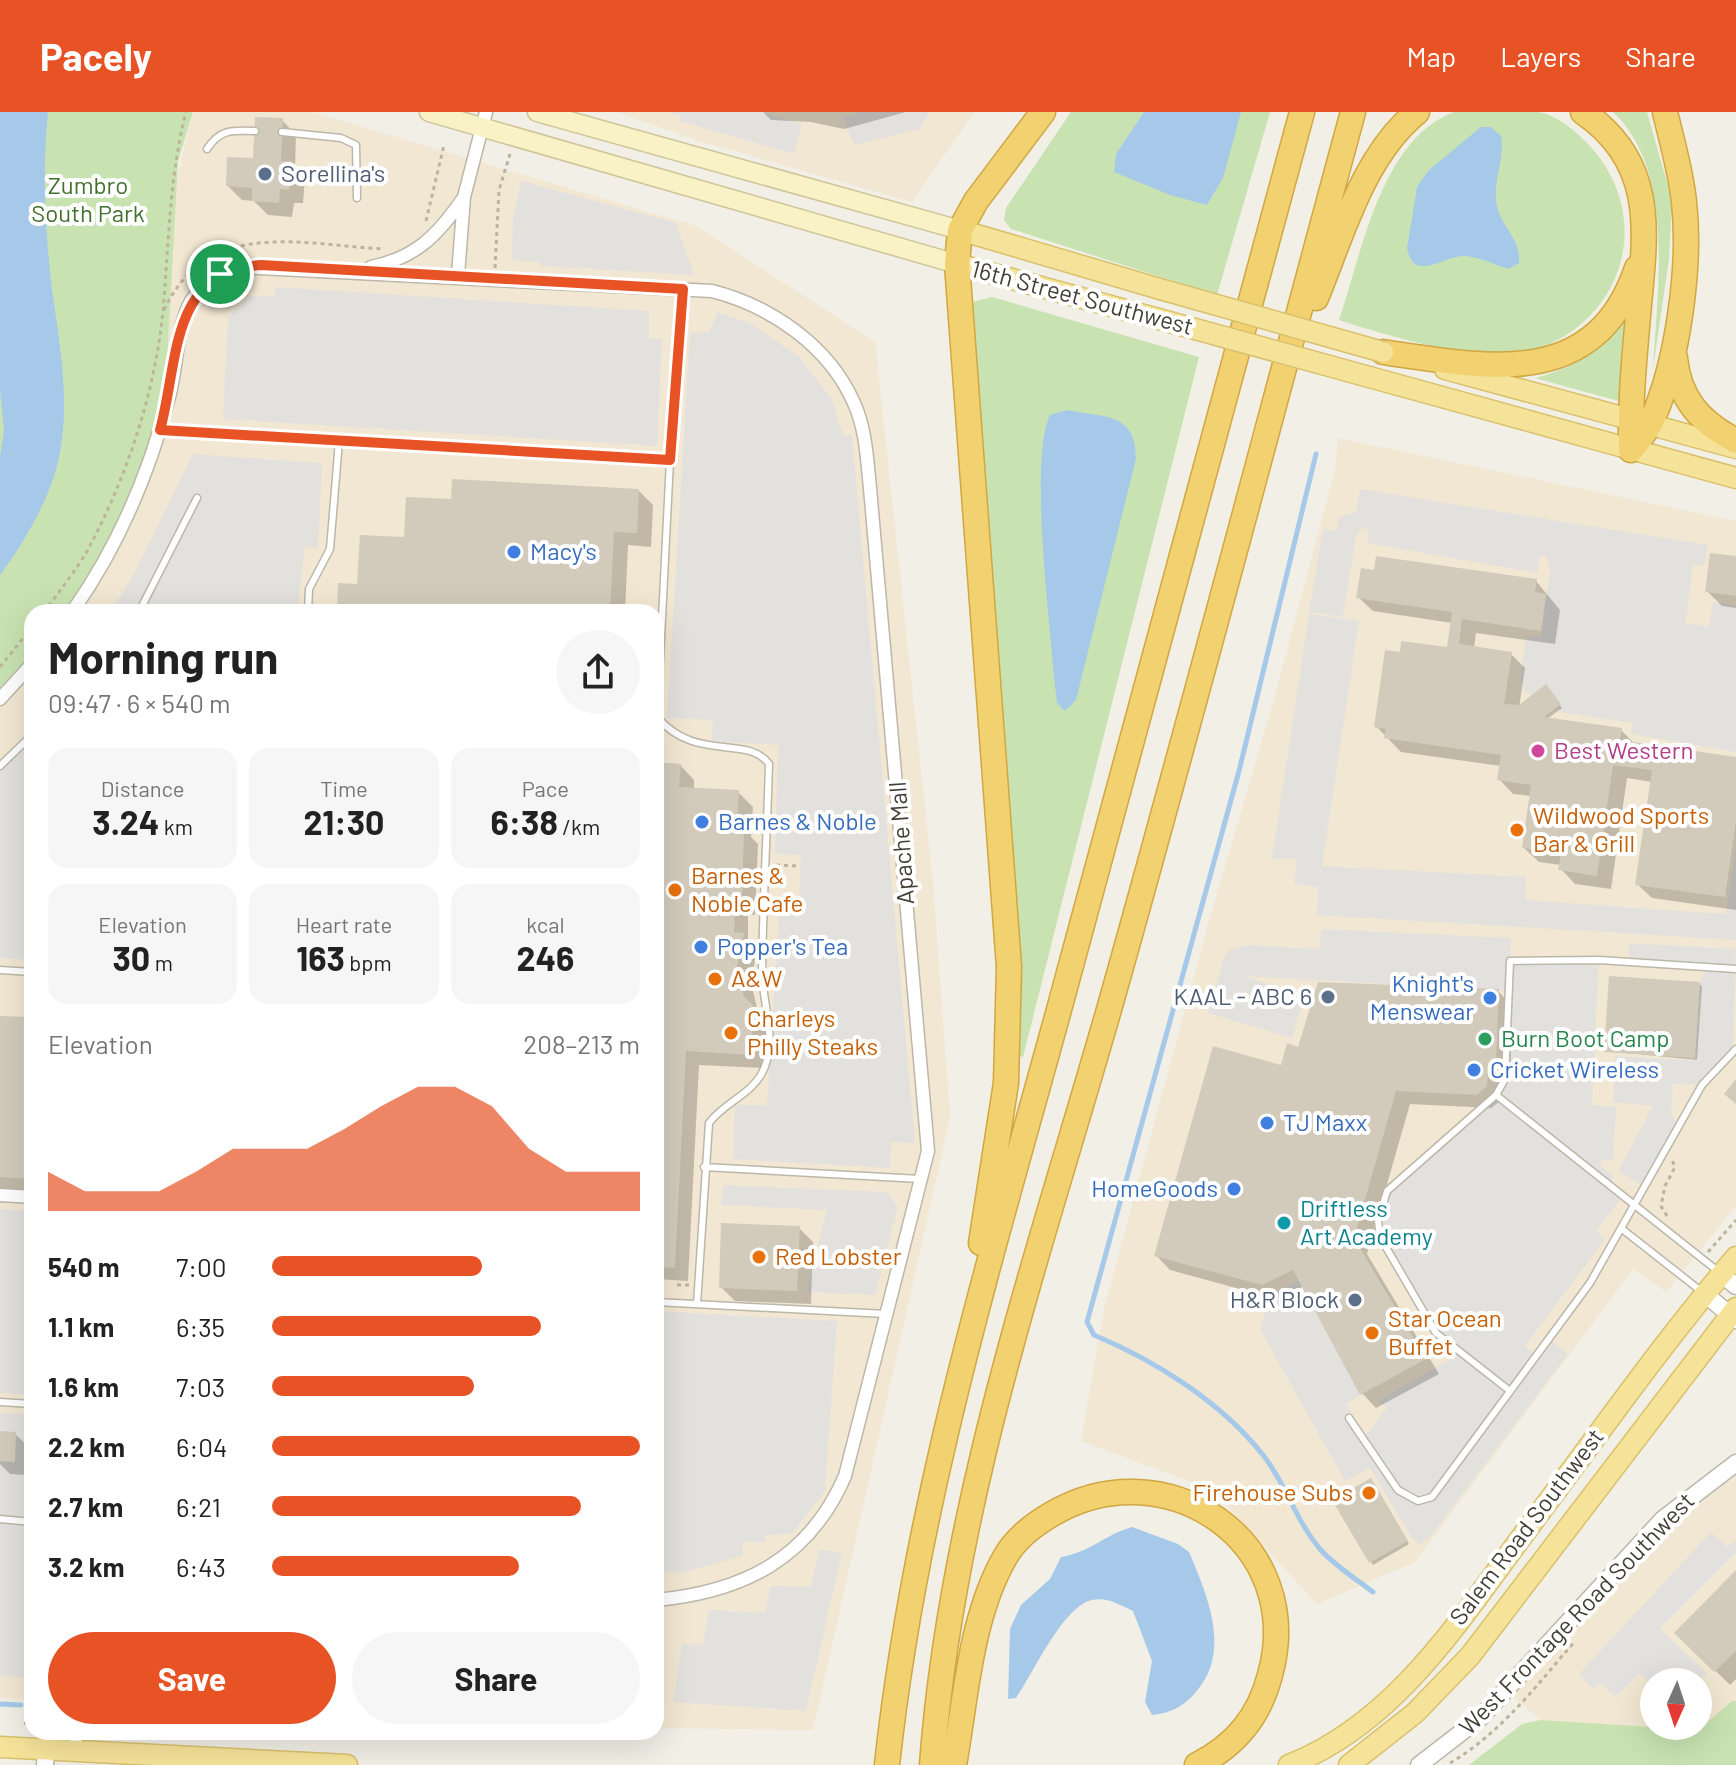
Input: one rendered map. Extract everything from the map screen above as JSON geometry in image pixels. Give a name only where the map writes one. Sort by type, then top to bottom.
[{"type":"highway","points":[[887,1765],[912,1583],[957,1379],[995,1161],[1006,1083],[1010,1015],[1008,952],[957,264],[960,230],[987,183],[1043,112]]},
{"type":"highway","points":[[957,1379],[1183,560],[1302,112]]},
{"type":"highway","points":[[932,1765],[941,1678],[987,1448],[1163,824],[1353,112]]},
{"type":"highway","points":[[1276,392],[1370,170],[1394,135],[1417,112]]},
{"type":"highway","points":[[1583,112],[1606,130],[1628,158],[1640,190],[1644,247],[1640,420]]},
{"type":"highway","points":[[1665,112],[1685,205],[1683,277],[1674,347],[1677,376],[1684,397],[1700,416],[1736,441]]},
{"type":"highway","points":[[1383,352],[1486,365],[1520,366],[1552,360],[1584,343],[1613,313],[1633,281],[1644,247]]},
{"type":"highway","points":[[1631,450],[1640,420],[1674,347]]},
{"type":"highway","points":[[954,1765],[982,1615],[1005,1557],[1021,1537],[1064,1507],[1085,1498],[1124,1492],[1171,1497],[1214,1516],[1253,1554],[1273,1596],[1277,1640],[1264,1697],[1234,1742],[1197,1765]]},
{"type":"main road","name":"16th Street Southwest","points":[[429,112],[485,119],[957,264],[1736,478]]},
{"type":"main road","name":"16th Street Southwest","points":[[537,112],[1383,352],[1736,448]]},
{"type":"main road","name":"Salem Road Southwest","points":[[1289,1765],[1341,1738],[1407,1682],[1452,1628],[1705,1294],[1728,1280],[1736,1257]]},
{"type":"main road","name":"Salem Road Southwest","points":[[1349,1765],[1415,1713],[1470,1656],[1734,1314]]},
{"type":"main road","points":[[0,1747],[347,1765]]},
{"type":"street","points":[[458,275],[464,197],[485,119]]},
{"type":"street","points":[[78,604],[130,514],[160,430],[188,307],[207,282],[239,267],[354,270],[387,264],[424,247],[464,197]]},
{"type":"street","name":"Apache Mall","points":[[354,270],[683,289],[732,296],[765,311],[796,331],[844,383],[861,424],[872,501],[928,1131],[923,1180],[845,1476],[821,1522],[772,1567],[720,1587],[664,1598]]},
{"type":"street","points":[[0,699],[24,673]]},
{"type":"street","points":[[0,1195],[24,1196]]},
{"type":"street","points":[[1705,1294],[1734,1314]]},
{"type":"street","name":"West Frontage Road Southwest","points":[[1419,1765],[1480,1718],[1663,1519],[1736,1463]]},
{"type":"lane","points":[[207,149],[216,136],[227,130],[255,131]]},
{"type":"lane","points":[[282,132],[341,138],[356,145],[357,198]]},
{"type":"lane","points":[[663,604],[683,289]]},
{"type":"lane","points":[[160,430],[670,460]]},
{"type":"lane","points":[[308,604],[309,589],[330,549],[339,441]]},
{"type":"lane","points":[[143,604],[197,498]]},
{"type":"lane","points":[[664,725],[688,742],[711,748],[748,749],[762,754],[769,764],[762,975],[770,1015],[766,1059],[754,1083],[718,1111],[709,1123],[697,1304]]},
{"type":"lane","points":[[0,766],[24,743]]},
{"type":"lane","points":[[1510,1391],[1436,1333],[1380,1237],[1378,1221],[1387,1191],[1496,1095],[1505,1079],[1510,961],[1599,960],[1736,969]]},
{"type":"lane","points":[[0,970],[24,972]]},
{"type":"lane","points":[[1349,1418],[1398,1490],[1418,1501],[1432,1497],[1590,1283],[1637,1205],[1702,1085],[1736,1049]]},
{"type":"lane","points":[[1496,1095],[1728,1280]]},
{"type":"lane","points":[[704,1167],[923,1180]]},
{"type":"lane","points":[[1622,1229],[1705,1294]]},
{"type":"lane","points":[[664,1302],[886,1314]]},
{"type":"lane","points":[[0,1402],[24,1404]]},
{"type":"lane","points":[[0,1519],[24,1521]]},
{"type":"path","points":[[50,604],[85,554],[113,494],[140,420],[163,314],[173,162],[186,112]]},
{"type":"path","points":[[420,233],[444,145]]},
{"type":"path","points":[[494,277],[499,190],[510,154]]},
{"type":"path","points":[[163,314],[177,284],[197,263],[233,245],[393,249]]},
{"type":"path","points":[[0,667],[24,637]]},
{"type":"path","points":[[1667,1150],[1675,1167],[1665,1186],[1661,1206],[1669,1219]]},
{"type":"path","points":[[1701,1244],[1710,1250]]},
{"type":"path","points":[[1447,1765],[1472,1750],[1516,1709],[1581,1634]]},
{"type":"shaded area","points":[[193,112],[312,112],[696,226],[875,342],[933,883],[950,1117],[813,1730],[664,1728],[664,604],[73,604]]},
{"type":"shaded area","points":[[616,112],[974,112],[912,202],[699,141]]},
{"type":"shaded area","points":[[669,112],[761,112],[802,124],[794,154],[680,121],[681,116]]},
{"type":"shaded area","points":[[861,112],[930,112],[919,129],[854,145],[843,117]]},
{"type":"shaded area","points":[[521,181],[676,223],[694,275],[541,266],[540,262],[512,260],[513,218]]},
{"type":"shaded area","points":[[275,287],[649,311],[649,338],[662,339],[657,446],[223,419],[228,317],[249,296],[275,296]]},
{"type":"shaded area","points":[[718,312],[751,324],[798,356],[831,398],[843,435],[852,436],[915,1143],[891,1142],[890,1168],[733,1159],[735,1105],[767,1105],[780,896],[799,896],[801,855],[775,854],[778,745],[712,741],[713,720],[667,718],[690,333],[709,332]]},
{"type":"shaded area","points":[[1338,438],[1736,521],[1736,1206],[1666,1292],[1633,1269],[1415,1562],[1317,1604],[1213,1490],[1081,1441],[1104,1309],[1209,921],[1273,703],[1335,470]]},
{"type":"shaded area","points":[[193,454],[322,463],[318,548],[305,547],[298,604],[115,604],[134,574]]},
{"type":"shaded area","points":[[1360,489],[1708,545],[1704,566],[1693,565],[1685,623],[1709,627],[1713,602],[1736,606],[1736,752],[1631,734],[1632,723],[1561,712],[1526,692],[1520,681],[1526,636],[1541,637],[1550,570],[1546,556],[1540,556],[1537,573],[1367,543],[1369,529],[1362,528],[1356,536],[1343,617],[1309,612],[1323,529],[1336,531],[1339,518],[1356,512]]},
{"type":"shaded area","points":[[1309,614],[1359,621],[1322,866],[1526,877],[1525,900],[1726,914],[1736,848],[1736,940],[1317,915],[1318,887],[1294,884],[1297,859],[1272,859]]},
{"type":"shaded area","points":[[24,673],[24,1699],[0,1698],[0,699]]},
{"type":"shaded area","points":[[24,743],[24,960],[0,958],[0,766]]},
{"type":"shaded area","points":[[1321,929],[1511,938],[1510,960],[1599,960],[1592,1105],[1616,1107],[1613,1161],[1602,1160],[1601,1166],[1614,1177],[1610,1185],[1624,1195],[1596,1231],[1605,1239],[1525,1346],[1537,1355],[1549,1339],[1568,1354],[1430,1537],[1420,1545],[1412,1538],[1370,1468],[1345,1481],[1260,1329],[1270,1295],[1299,1281],[1360,1395],[1346,1404],[1365,1436],[1387,1408],[1378,1401],[1461,1353],[1436,1333],[1380,1237],[1378,1221],[1387,1191],[1496,1095],[1505,1079],[1509,991],[1243,976],[1304,995],[1292,1038],[1208,1013],[1224,958],[1230,950],[1248,945],[1320,949]]},
{"type":"shaded area","points":[[1629,943],[1736,949],[1733,1052],[1702,1085],[1673,1084],[1671,1113],[1678,1128],[1646,1188],[1618,1171],[1653,1106],[1613,1102],[1615,1056],[1701,1061],[1695,1058],[1700,982],[1708,968],[1629,962]]},
{"type":"shaded area","points":[[723,1185],[887,1192],[898,1207],[875,1295],[806,1292],[827,1210],[721,1205]]},
{"type":"shaded area","points":[[0,1209],[24,1210],[24,1394],[0,1393]]},
{"type":"shaded area","points":[[664,1311],[837,1321],[825,1491],[792,1534],[766,1535],[765,1542],[743,1542],[742,1556],[680,1573],[664,1572]]},
{"type":"shaded area","points":[[0,1413],[24,1414],[24,1678],[0,1676]]},
{"type":"shaded area","points":[[1736,1476],[1736,1701],[1712,1720],[1712,1668],[1640,1668],[1640,1728],[1540,1720],[1513,1696],[1662,1539],[1706,1498]]},
{"type":"shaded area","points":[[1711,1532],[1727,1547],[1736,1541],[1736,1553],[1660,1629],[1702,1668],[1640,1668],[1640,1674],[1616,1697],[1600,1683],[1593,1689],[1579,1674]]},
{"type":"shaded area","points":[[819,1550],[842,1552],[806,1711],[673,1702],[682,1644],[703,1645],[709,1610],[765,1613],[771,1586],[811,1587]]},
{"type":"green space","name":"Zumbro South Park","points":[[0,112],[193,112],[178,161],[164,417],[129,515],[76,604],[24,604],[24,673],[0,699]]},
{"type":"green space","points":[[1071,112],[1270,112],[1217,295],[1011,229],[1004,220],[1006,208]]},
{"type":"green space","points":[[1454,112],[1546,114],[1584,140],[1611,176],[1622,209],[1624,242],[1617,274],[1601,302],[1578,327],[1548,345],[1512,355],[1474,354],[1426,345],[1339,320],[1366,232],[1392,172],[1408,146],[1429,126]]},
{"type":"green space","points":[[1613,112],[1647,112],[1672,200],[1669,259],[1653,369],[1659,269],[1654,199],[1646,166],[1633,137]]},
{"type":"green space","points":[[992,297],[1199,357],[1023,1057],[1016,1055],[1021,968],[967,317],[969,303]]},
{"type":"green space","points":[[1625,318],[1622,402],[1535,378],[1563,369],[1586,356]]},
{"type":"green space","points":[[1736,1701],[1736,1765],[1469,1765],[1522,1724],[1540,1720],[1640,1726],[1640,1740],[1712,1740],[1712,1719]]},
{"type":"water","points":[[0,112],[48,112],[46,223],[61,355],[64,422],[57,466],[47,495],[0,575],[0,457],[4,431],[0,390]]},
{"type":"water","points":[[1144,112],[1241,112],[1223,178],[1207,205],[1170,195],[1114,172],[1116,154]]},
{"type":"water","points":[[1481,127],[1491,127],[1501,136],[1497,208],[1517,246],[1519,263],[1509,269],[1465,256],[1431,265],[1416,264],[1407,248],[1417,187],[1428,171]]},
{"type":"water","points":[[1067,410],[1106,417],[1124,425],[1135,444],[1136,459],[1076,700],[1065,711],[1057,703],[1054,677],[1043,542],[1041,467],[1050,415]]},
{"type":"water","points":[[1132,1527],[1178,1544],[1189,1552],[1203,1587],[1213,1624],[1214,1642],[1206,1677],[1195,1693],[1176,1708],[1152,1715],[1145,1702],[1152,1661],[1133,1611],[1098,1599],[1081,1605],[1070,1614],[1016,1698],[1008,1699],[1010,1629],[1021,1605],[1050,1579],[1061,1557],[1080,1552]]},
{"type":"building","points":[[255,117],[283,118],[281,161],[291,161],[289,190],[280,189],[279,203],[252,201],[252,188],[226,186],[227,157],[253,158]]},
{"type":"building","points":[[452,479],[639,489],[637,533],[614,532],[610,604],[337,604],[338,583],[357,584],[360,535],[404,537],[406,497],[451,499]]},
{"type":"building","points":[[1710,553],[1736,556],[1736,596],[1705,592]]},
{"type":"building","points":[[1376,556],[1537,579],[1535,592],[1546,594],[1541,631],[1462,619],[1459,644],[1512,652],[1504,704],[1519,705],[1546,684],[1561,704],[1544,717],[1622,728],[1620,740],[1736,757],[1736,821],[1725,897],[1635,885],[1652,770],[1613,765],[1597,876],[1558,870],[1561,854],[1522,848],[1531,785],[1497,780],[1501,755],[1384,738],[1386,729],[1374,727],[1385,650],[1400,652],[1401,641],[1447,647],[1452,612],[1356,598],[1361,568],[1374,570]]},
{"type":"building","points":[[664,763],[681,764],[679,787],[739,790],[737,827],[744,828],[742,902],[735,901],[734,932],[744,933],[737,967],[744,997],[753,1005],[751,1055],[686,1051],[675,1268],[664,1267]]},
{"type":"building","points":[[1609,976],[1700,982],[1695,1058],[1604,1052]]},
{"type":"building","points":[[1318,982],[1499,989],[1496,1063],[1488,1072],[1487,1086],[1477,1095],[1396,1091],[1354,1238],[1426,1359],[1360,1395],[1293,1270],[1262,1285],[1154,1256],[1213,1046],[1281,1065],[1287,1043],[1298,1047]]},
{"type":"building","points":[[0,1016],[24,1017],[24,1178],[0,1177]]},
{"type":"building","points":[[1736,1079],[1736,1104],[1724,1094]]},
{"type":"building","name":"Red Lobster","points":[[721,1223],[800,1226],[797,1291],[719,1288]]},
{"type":"building","points":[[0,1431],[16,1432],[15,1462],[0,1461]]},
{"type":"building","points":[[1371,1478],[1408,1541],[1369,1563],[1332,1500]]},
{"type":"building","points":[[1736,1570],[1736,1651],[1714,1672],[1674,1633]]},
{"type":"waterway","points":[[1316,454],[1239,771],[1087,1322],[1094,1335],[1164,1370],[1228,1418],[1271,1466],[1304,1527],[1320,1549],[1373,1592]]},
{"type":"waterway","points":[[0,1704],[21,1705]]},
{"type":"place","name":"Sorellina's","points":[[265,174]]},
{"type":"place","name":"Macy's","points":[[514,552]]},
{"type":"place","name":"Best Western","points":[[1538,751]]},
{"type":"place","name":"Barnes & Noble","points":[[702,822]]},
{"type":"place","name":"Wildwood Sports Bar & Grill","points":[[1517,830]]},
{"type":"place","name":"Barnes & Noble Cafe","points":[[675,890]]},
{"type":"place","name":"Popper's Tea","points":[[701,947]]},
{"type":"place","name":"A&W","points":[[715,979]]},
{"type":"place","name":"KAAL - ABC 6","points":[[1328,997]]},
{"type":"place","name":"Knight's Menswear","points":[[1490,998]]},
{"type":"place","name":"Charleys Philly Steaks","points":[[731,1033]]},
{"type":"place","name":"Burn Boot Camp","points":[[1485,1039]]},
{"type":"place","name":"Cricket Wireless","points":[[1474,1070]]},
{"type":"place","name":"TJ Maxx","points":[[1267,1123]]},
{"type":"place","name":"HomeGoods","points":[[1234,1189]]},
{"type":"place","name":"Driftless Art Academy","points":[[1284,1223]]},
{"type":"place","name":"Red Lobster","points":[[759,1257]]},
{"type":"place","name":"H&R Block","points":[[1355,1300]]},
{"type":"place","name":"Star Ocean Buffet","points":[[1372,1333]]},
{"type":"place","name":"Firehouse Subs","points":[[1369,1493]]},
{"type":"route","points":[[261,265],[683,289],[670,460],[160,430],[188,307],[196,293],[220,274],[239,267],[261,265]]}]
